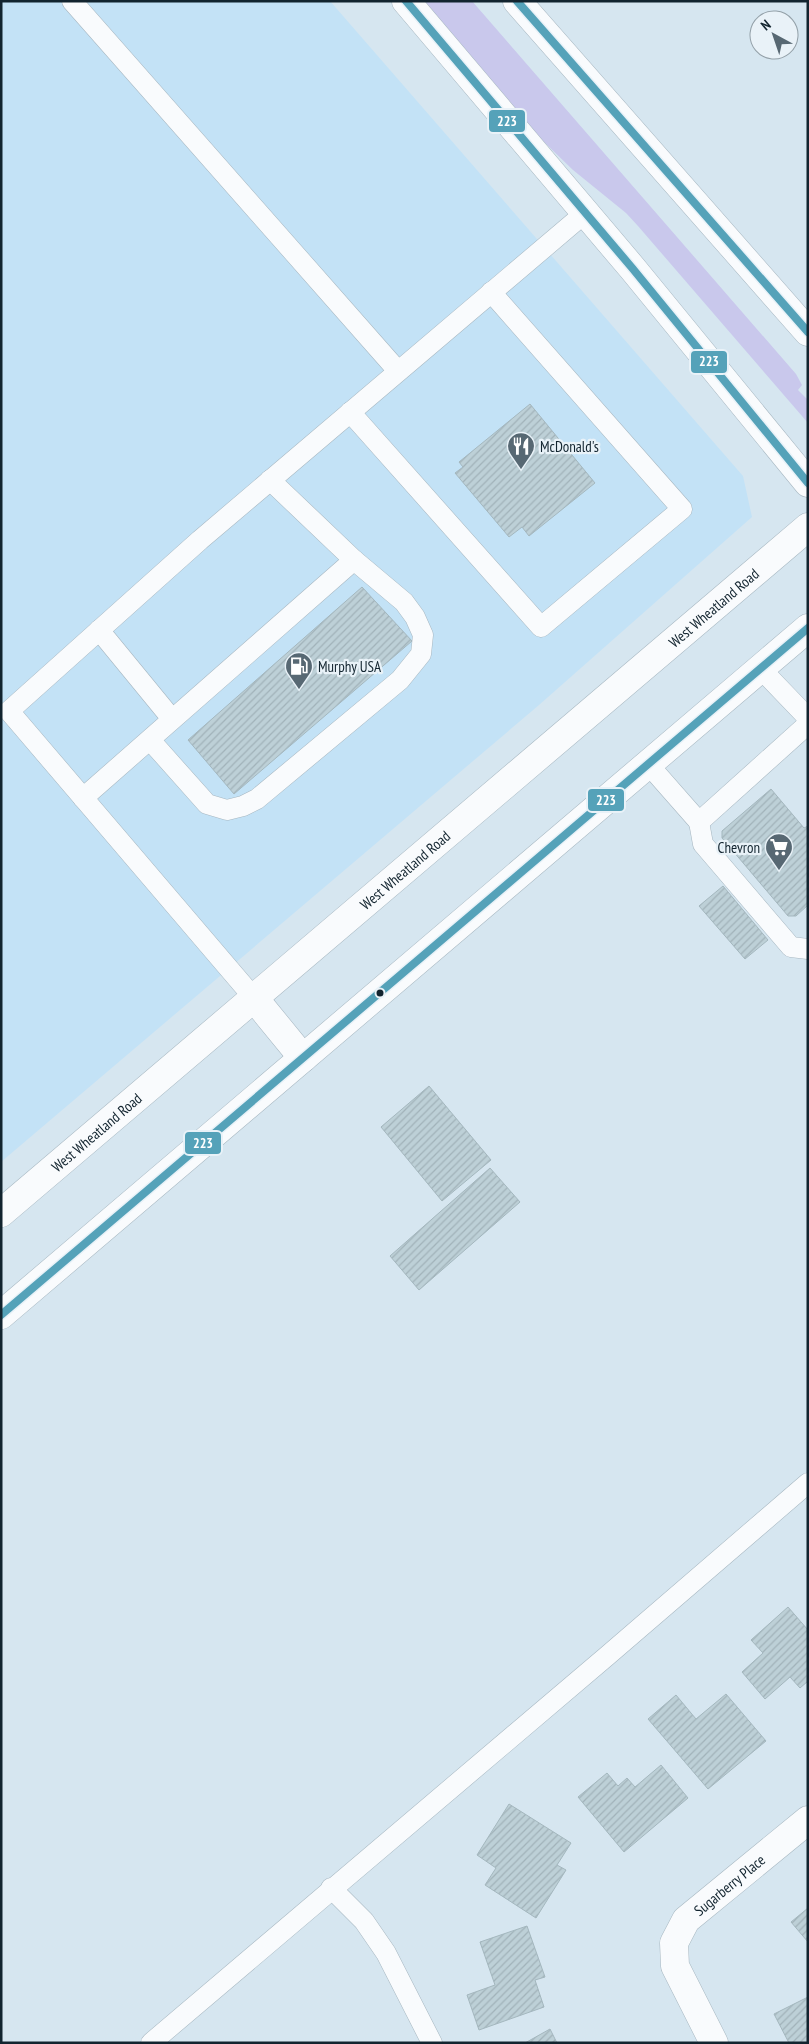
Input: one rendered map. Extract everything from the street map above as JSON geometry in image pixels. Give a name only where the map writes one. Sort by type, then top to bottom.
[{"type":"main road","points":[[406,1],[808,482]]},
{"type":"main road","points":[[517,1],[808,332]]},
{"type":"main road","name":"West Wheatland Road","points":[[1,1213],[808,527]]},
{"type":"main road","points":[[1,1315],[808,628]]},
{"type":"main road","points":[[254,998],[303,1058]]},
{"type":"main road","name":"Sugarberry Place","points":[[714,2043],[675,1966],[674,1943],[686,1920],[808,1820]]},
{"type":"lane","points":[[72,1],[398,371]]},
{"type":"lane","points":[[254,998],[83,798],[4,710],[99,630],[270,480],[585,213]]},
{"type":"lane","points":[[350,412],[541,627],[682,509],[491,292]]},
{"type":"lane","points":[[150,740],[207,804],[227,810],[243,806],[257,799],[400,680],[421,654],[423,635],[415,617],[404,602],[354,560],[270,480]]},
{"type":"lane","points":[[83,798],[354,560]]},
{"type":"lane","points":[[99,630],[172,719]]},
{"type":"lane","points":[[760,668],[808,718]]},
{"type":"lane","points":[[699,822],[808,724]]},
{"type":"lane","points":[[648,764],[699,822],[703,844],[791,947],[808,949]]},
{"type":"lane","points":[[151,2043],[808,1483]]},
{"type":"lane","points":[[332,1888],[364,1921],[380,1945],[432,2043]]},
{"type":"shaded area","points":[[1,1],[330,1],[743,476],[752,517],[539,705],[1,1162]]},
{"type":"shaded area","points":[[420,1],[472,1],[796,374],[802,385],[798,390],[808,400],[808,423],[638,226],[626,213],[573,170],[543,141]]},
{"type":"building","name":"McDonald's","points":[[530,404],[595,483],[529,536],[522,527],[509,537],[455,473],[463,467],[459,462]]},
{"type":"building","name":"Murphy USA","points":[[362,587],[412,641],[234,794],[188,740]]},
{"type":"building","name":"Chevron","points":[[771,789],[804,828],[808,826],[808,905],[796,916],[788,916],[722,838],[722,831]]},
{"type":"building","points":[[723,886],[768,940],[745,959],[699,906]]},
{"type":"building","points":[[429,1086],[491,1160],[442,1201],[381,1127]]},
{"type":"building","points":[[490,1168],[520,1202],[419,1290],[390,1256]]},
{"type":"building","points":[[788,1607],[808,1630],[808,1681],[800,1688],[790,1677],[765,1699],[742,1672],[763,1653],[751,1640]]},
{"type":"building","points":[[726,1694],[766,1741],[708,1789],[648,1719],[676,1695],[696,1719]]},
{"type":"building","points":[[661,1765],[688,1798],[624,1852],[578,1797],[607,1773],[618,1786],[627,1778],[635,1787]]},
{"type":"building","points":[[509,1804],[571,1843],[557,1865],[566,1870],[536,1918],[485,1885],[496,1868],[477,1855]]},
{"type":"building","points":[[808,1908],[808,1942],[791,1922]]},
{"type":"building","points":[[527,1926],[545,1977],[535,1980],[544,2007],[479,2030],[467,1995],[495,1985],[480,1942]]},
{"type":"building","points":[[808,1997],[808,2043],[789,2043],[774,2014]]},
{"type":"building","points":[[550,2029],[557,2043],[525,2043]]},
{"type":"transit line","name":"223","points":[[406,1],[633,269],[808,483]]},
{"type":"transit line","name":"223","points":[[517,1],[808,332]]},
{"type":"transit line","name":"223","points":[[1,1315],[808,628]]},
{"type":"place","name":"McDonald's","points":[[521,470]]},
{"type":"place","name":"Murphy USA","points":[[299,690]]},
{"type":"place","name":"Chevron","points":[[779,871]]}]
